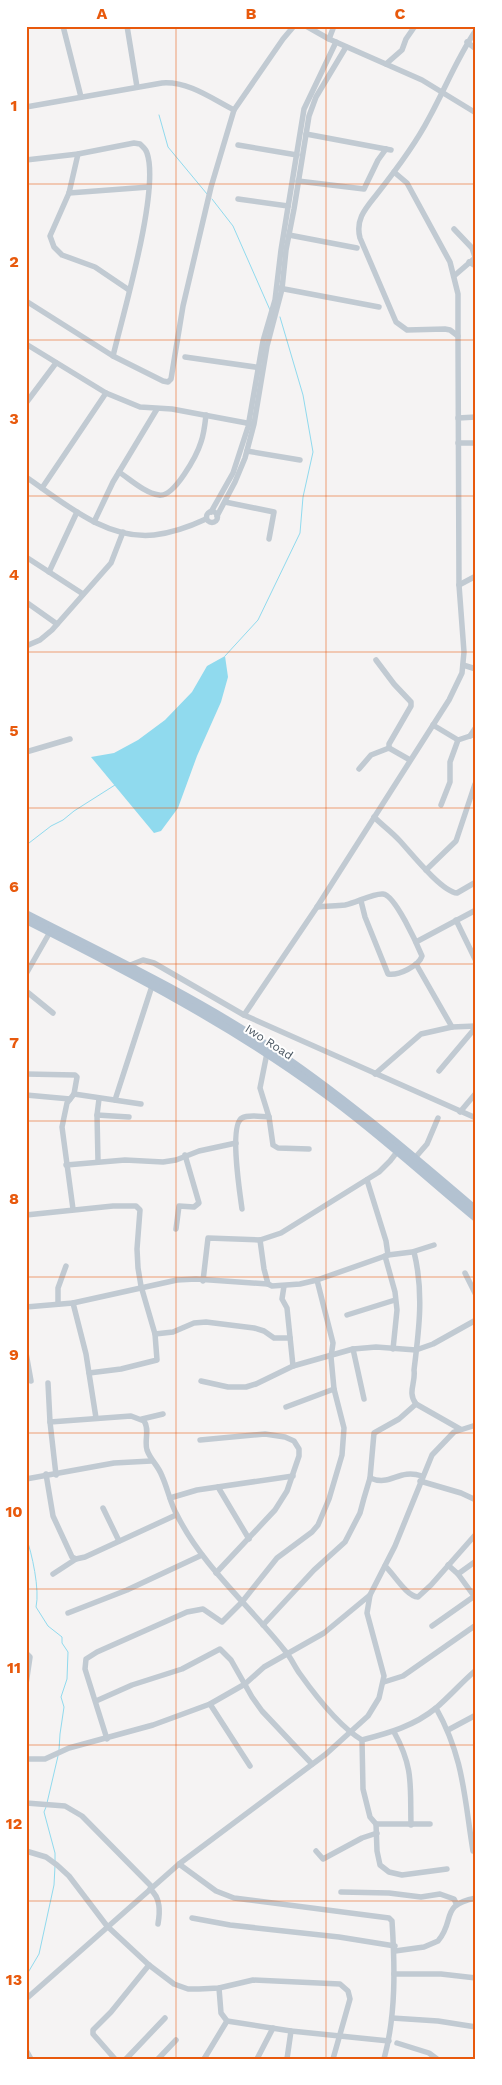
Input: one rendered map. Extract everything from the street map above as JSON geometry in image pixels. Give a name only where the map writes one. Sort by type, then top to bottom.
[{"type":"main road","name":"Iwo Road","points":[[26,914],[85,946],[267,1053],[330,1097],[396,1152],[454,1196],[476,1210]]},
{"type":"main road","name":"Iwo Road","points":[[26,920],[128,966],[195,1001],[268,1047],[356,1111],[414,1159],[476,1218]]},
{"type":"street","points":[[63,26],[81,97]]},
{"type":"street","points":[[127,26],[137,87]]},
{"type":"street","points":[[26,301],[113,356],[163,381],[168,382],[171,379],[183,306],[212,187],[234,110],[282,39],[294,26]]},
{"type":"street","points":[[306,26],[346,47],[422,80],[476,113]]},
{"type":"street","points":[[329,39],[334,26]]},
{"type":"street","points":[[386,64],[402,50],[406,39],[415,26]]},
{"type":"street","points":[[458,336],[450,330],[412,331],[399,326],[389,310],[379,279],[360,238],[358,227],[360,216],[394,172],[428,121],[467,42],[476,30]]},
{"type":"street","points":[[279,288],[288,206],[304,108],[336,42]]},
{"type":"street","points":[[467,42],[476,49]]},
{"type":"street","points":[[26,477],[94,522],[123,532],[156,535],[206,520],[212,523],[215,522],[235,482],[247,451],[261,368],[284,264],[309,116],[316,97],[346,47]]},
{"type":"street","points":[[26,107],[162,83],[183,84],[234,110]]},
{"type":"street","points":[[298,181],[364,189],[378,160],[388,150],[306,134]]},
{"type":"street","points":[[26,160],[78,154],[134,144],[140,144],[148,154],[148,187],[145,216],[113,356]]},
{"type":"street","points":[[238,145],[297,155]]},
{"type":"street","points":[[78,154],[69,193],[50,236],[54,247],[62,255],[95,267],[129,290]]},
{"type":"street","points":[[244,1015],[317,907],[454,692],[463,666],[464,652],[459,585],[459,305],[450,262],[407,183],[394,172]]},
{"type":"street","points":[[69,193],[148,187]]},
{"type":"street","points":[[238,199],[288,206]]},
{"type":"street","points":[[454,229],[472,248],[476,257],[454,276]]},
{"type":"street","points":[[289,235],[357,248]]},
{"type":"street","points":[[469,262],[476,266]]},
{"type":"street","points":[[279,288],[379,307]]},
{"type":"street","points":[[26,344],[106,393],[140,407],[251,423]]},
{"type":"street","points":[[185,357],[261,368]]},
{"type":"street","points":[[26,403],[56,362]]},
{"type":"street","points":[[42,488],[106,393]]},
{"type":"street","points":[[94,522],[119,472],[157,409]]},
{"type":"street","points":[[119,472],[148,491],[160,495],[165,494],[177,485],[196,456],[202,440],[206,416]]},
{"type":"street","points":[[458,418],[476,417]]},
{"type":"street","points":[[206,520],[207,514],[211,512],[233,473],[251,423]]},
{"type":"street","points":[[458,442],[476,443]]},
{"type":"street","points":[[247,451],[300,460]]},
{"type":"street","points":[[224,502],[274,512],[269,539]]},
{"type":"street","points":[[49,572],[77,512]]},
{"type":"street","points":[[211,512],[216,513],[217,516]]},
{"type":"street","points":[[26,646],[45,636],[111,563],[123,532]]},
{"type":"street","points":[[26,557],[83,594]]},
{"type":"street","points":[[459,585],[476,576]]},
{"type":"street","points":[[26,602],[57,624]]},
{"type":"street","points":[[376,660],[410,702],[411,706],[389,744],[389,748]]},
{"type":"street","points":[[463,666],[476,669]]},
{"type":"street","points":[[433,725],[458,740],[473,735],[476,727]]},
{"type":"street","points":[[26,752],[70,739]]},
{"type":"street","points":[[440,805],[450,782],[450,762],[458,740]]},
{"type":"street","points":[[389,748],[410,760]]},
{"type":"street","points":[[359,769],[371,755],[389,748]]},
{"type":"street","points":[[426,870],[456,840],[473,801],[475,784]]},
{"type":"street","points":[[374,817],[399,840],[426,870],[453,893],[457,893],[476,882]]},
{"type":"street","points":[[317,907],[344,905],[380,894],[388,896],[394,902],[422,956],[416,964],[397,974],[388,974],[364,917],[361,901]]},
{"type":"street","points":[[416,942],[476,910]]},
{"type":"street","points":[[456,920],[476,961]]},
{"type":"street","points":[[26,974],[50,932]]},
{"type":"street","points":[[128,966],[143,960],[154,963],[244,1015],[476,1118]]},
{"type":"street","points":[[416,964],[452,1027]]},
{"type":"street","points":[[115,1100],[152,986]]},
{"type":"street","points":[[26,991],[53,1013]]},
{"type":"street","points":[[375,1074],[421,1034],[452,1027],[476,1026]]},
{"type":"street","points":[[439,1071],[476,1026]]},
{"type":"street","points":[[267,1053],[260,1088],[269,1117],[274,1147],[309,1149]]},
{"type":"street","points":[[26,1074],[75,1075],[77,1079],[64,1113],[62,1127],[73,1209]]},
{"type":"street","points":[[460,1112],[476,1093]]},
{"type":"street","points":[[26,1095],[99,1098],[141,1104]]},
{"type":"street","points":[[98,1161],[97,1115],[99,1098]]},
{"type":"street","points":[[97,1115],[129,1117]]},
{"type":"street","points":[[242,1209],[236,1143],[237,1127],[241,1118],[246,1116],[269,1117]]},
{"type":"street","points":[[414,1159],[427,1144],[438,1118]]},
{"type":"street","points":[[66,1165],[125,1160],[163,1162],[236,1143]]},
{"type":"street","points":[[203,1281],[208,1238],[260,1240],[282,1233],[367,1180],[390,1161],[396,1152]]},
{"type":"street","points":[[176,1228],[178,1206],[194,1207],[199,1203],[185,1155]]},
{"type":"street","points":[[367,1180],[386,1242],[386,1255],[396,1300],[397,1310],[393,1350]]},
{"type":"street","points":[[26,1215],[113,1206],[133,1206],[139,1208],[141,1213],[137,1249],[141,1286],[155,1334],[158,1354],[156,1361],[121,1369],[89,1373]]},
{"type":"street","points":[[260,1240],[268,1284]]},
{"type":"street","points":[[26,1308],[73,1303],[141,1286],[177,1280],[284,1286],[317,1280],[386,1255],[414,1252],[434,1245]]},
{"type":"street","points":[[414,1252],[421,1301],[414,1370],[415,1377],[411,1386],[412,1397],[416,1404],[460,1430]]},
{"type":"street","points":[[58,1304],[58,1288],[66,1266]]},
{"type":"street","points":[[465,1273],[476,1295]]},
{"type":"street","points":[[107,1739],[85,1669],[86,1659],[97,1652],[187,1612],[203,1609],[222,1622],[242,1602],[277,1558],[312,1532],[318,1525],[329,1499],[342,1455],[344,1428],[334,1389],[331,1357],[333,1343],[317,1280]]},
{"type":"street","points":[[284,1286],[282,1299],[286,1308],[293,1366]]},
{"type":"street","points":[[347,1315],[396,1300]]},
{"type":"street","points":[[73,1303],[89,1373],[96,1418]]},
{"type":"street","points":[[201,1381],[228,1388],[246,1386],[256,1384],[293,1366],[331,1357],[353,1349],[376,1347],[393,1350],[416,1350],[433,1344],[476,1320]]},
{"type":"street","points":[[155,1334],[173,1332],[194,1323],[206,1322],[254,1328],[264,1331],[274,1338],[290,1338]]},
{"type":"street","points":[[353,1349],[364,1400]]},
{"type":"street","points":[[26,1353],[31,1381]]},
{"type":"street","points":[[48,1383],[56,1475]]},
{"type":"street","points":[[286,1407],[334,1389]]},
{"type":"street","points":[[263,1625],[314,1570],[345,1542],[360,1513],[370,1478],[374,1433],[399,1419],[416,1404]]},
{"type":"street","points":[[50,1422],[132,1416],[142,1419],[163,1414]]},
{"type":"street","points":[[142,1419],[147,1425],[146,1446],[152,1461],[162,1474],[176,1515],[202,1555],[287,1653],[300,1675],[350,1733],[362,1740],[394,1732],[436,1708],[476,1670]]},
{"type":"street","points":[[26,2000],[179,1864],[312,1764],[368,1716],[384,1682],[381,1661],[367,1614],[370,1595],[405,1522],[427,1464],[440,1446],[460,1430],[476,1425]]},
{"type":"street","points":[[200,1440],[230,1439],[250,1434],[285,1437],[296,1443],[299,1449],[293,1476],[287,1491],[275,1510],[216,1573]]},
{"type":"street","points":[[26,1479],[114,1463],[152,1461]]},
{"type":"street","points":[[370,1478],[384,1481],[410,1473],[476,1500]]},
{"type":"street","points":[[46,1474],[53,1516],[72,1556],[76,1559]]},
{"type":"street","points":[[170,1498],[196,1490],[293,1476]]},
{"type":"street","points":[[218,1487],[249,1539]]},
{"type":"street","points":[[103,1508],[119,1541]]},
{"type":"street","points":[[53,1574],[76,1559],[176,1515]]},
{"type":"street","points":[[384,1566],[393,1573],[408,1593],[418,1596],[476,1534]]},
{"type":"street","points":[[68,1613],[127,1590],[202,1555]]},
{"type":"street","points":[[458,1574],[476,1561]]},
{"type":"street","points":[[432,1626],[475,1595],[448,1565]]},
{"type":"street","points":[[26,1759],[40,1760],[69,1748],[170,1720],[210,1704],[245,1684],[264,1667],[324,1633],[370,1595]]},
{"type":"street","points":[[384,1682],[403,1676],[476,1625]]},
{"type":"street","points":[[96,1701],[132,1685],[182,1668],[220,1649],[231,1660],[262,1711],[312,1764]]},
{"type":"street","points":[[26,1654],[30,1656],[26,1684]]},
{"type":"street","points":[[210,1704],[250,1766]]},
{"type":"street","points":[[436,1708],[448,1730],[458,1757],[465,1790],[473,1851]]},
{"type":"street","points":[[448,1730],[476,1715]]},
{"type":"street","points":[[394,1732],[405,1755],[411,1774],[411,1825]]},
{"type":"street","points":[[362,1740],[363,1789],[370,1817],[376,1824],[379,1863],[389,1872],[402,1874],[447,1869]]},
{"type":"street","points":[[26,1803],[65,1806],[89,1822],[151,1888],[159,1906],[158,1924]]},
{"type":"street","points":[[376,1824],[430,1824]]},
{"type":"street","points":[[316,1851],[323,1859],[362,1838],[377,1833]]},
{"type":"street","points":[[26,1851],[46,1857],[57,1865],[107,1926],[163,1977],[181,1987],[199,1989],[219,1988],[253,1980],[340,1984],[348,1991],[350,1999],[333,2059]]},
{"type":"street","points":[[179,1864],[216,1891],[234,1898],[383,1916],[392,1921],[395,1949],[392,2018],[384,2059]]},
{"type":"street","points":[[341,1892],[389,1893],[421,1897],[440,1894],[454,1899],[456,1903]]},
{"type":"street","points":[[192,1918],[230,1925],[339,1937],[395,1949],[424,1947],[438,1941],[456,1903],[476,1898]]},
{"type":"street","points":[[115,2059],[93,2034],[93,2030],[111,2012],[149,1965]]},
{"type":"street","points":[[394,1974],[441,1974],[476,1978]]},
{"type":"street","points":[[219,1988],[221,2013],[227,2021],[291,2032],[389,2041]]},
{"type":"street","points":[[126,2059],[165,2018]]},
{"type":"street","points":[[392,2018],[438,2021],[476,2027]]},
{"type":"street","points":[[204,2059],[227,2021]]},
{"type":"street","points":[[257,2059],[273,2028]]},
{"type":"street","points":[[287,2059],[291,2032]]},
{"type":"street","points":[[158,2059],[176,2040]]},
{"type":"street","points":[[397,2043],[429,2052],[438,2059]]},
{"type":"street","points":[[26,2050],[32,2059]]},
{"type":"water","points":[[225,656],[228,677],[221,702],[197,756],[178,808],[161,831],[154,833],[91,757],[114,753],[138,740],[165,720],[192,692],[207,666]]},
{"type":"waterway","points":[[159,115],[168,147],[207,194]]},
{"type":"waterway","points":[[212,199],[233,226],[270,310]]},
{"type":"waterway","points":[[225,656],[258,620],[300,533],[303,497],[313,452],[303,395],[280,317]]},
{"type":"waterway","points":[[26,843],[29,843],[51,826],[115,785]]},
{"type":"waterway","points":[[26,1537],[31,1552],[36,1582],[36,1607],[48,1626],[62,1637],[62,1643],[68,1652],[67,1679],[61,1697],[64,1707],[59,1750]]},
{"type":"waterway","points":[[47,1803],[58,1756]]},
{"type":"waterway","points":[[46,1807],[44,1812],[55,1853],[55,1862]]},
{"type":"waterway","points":[[26,1976],[39,1954],[54,1885],[55,1866]]}]
